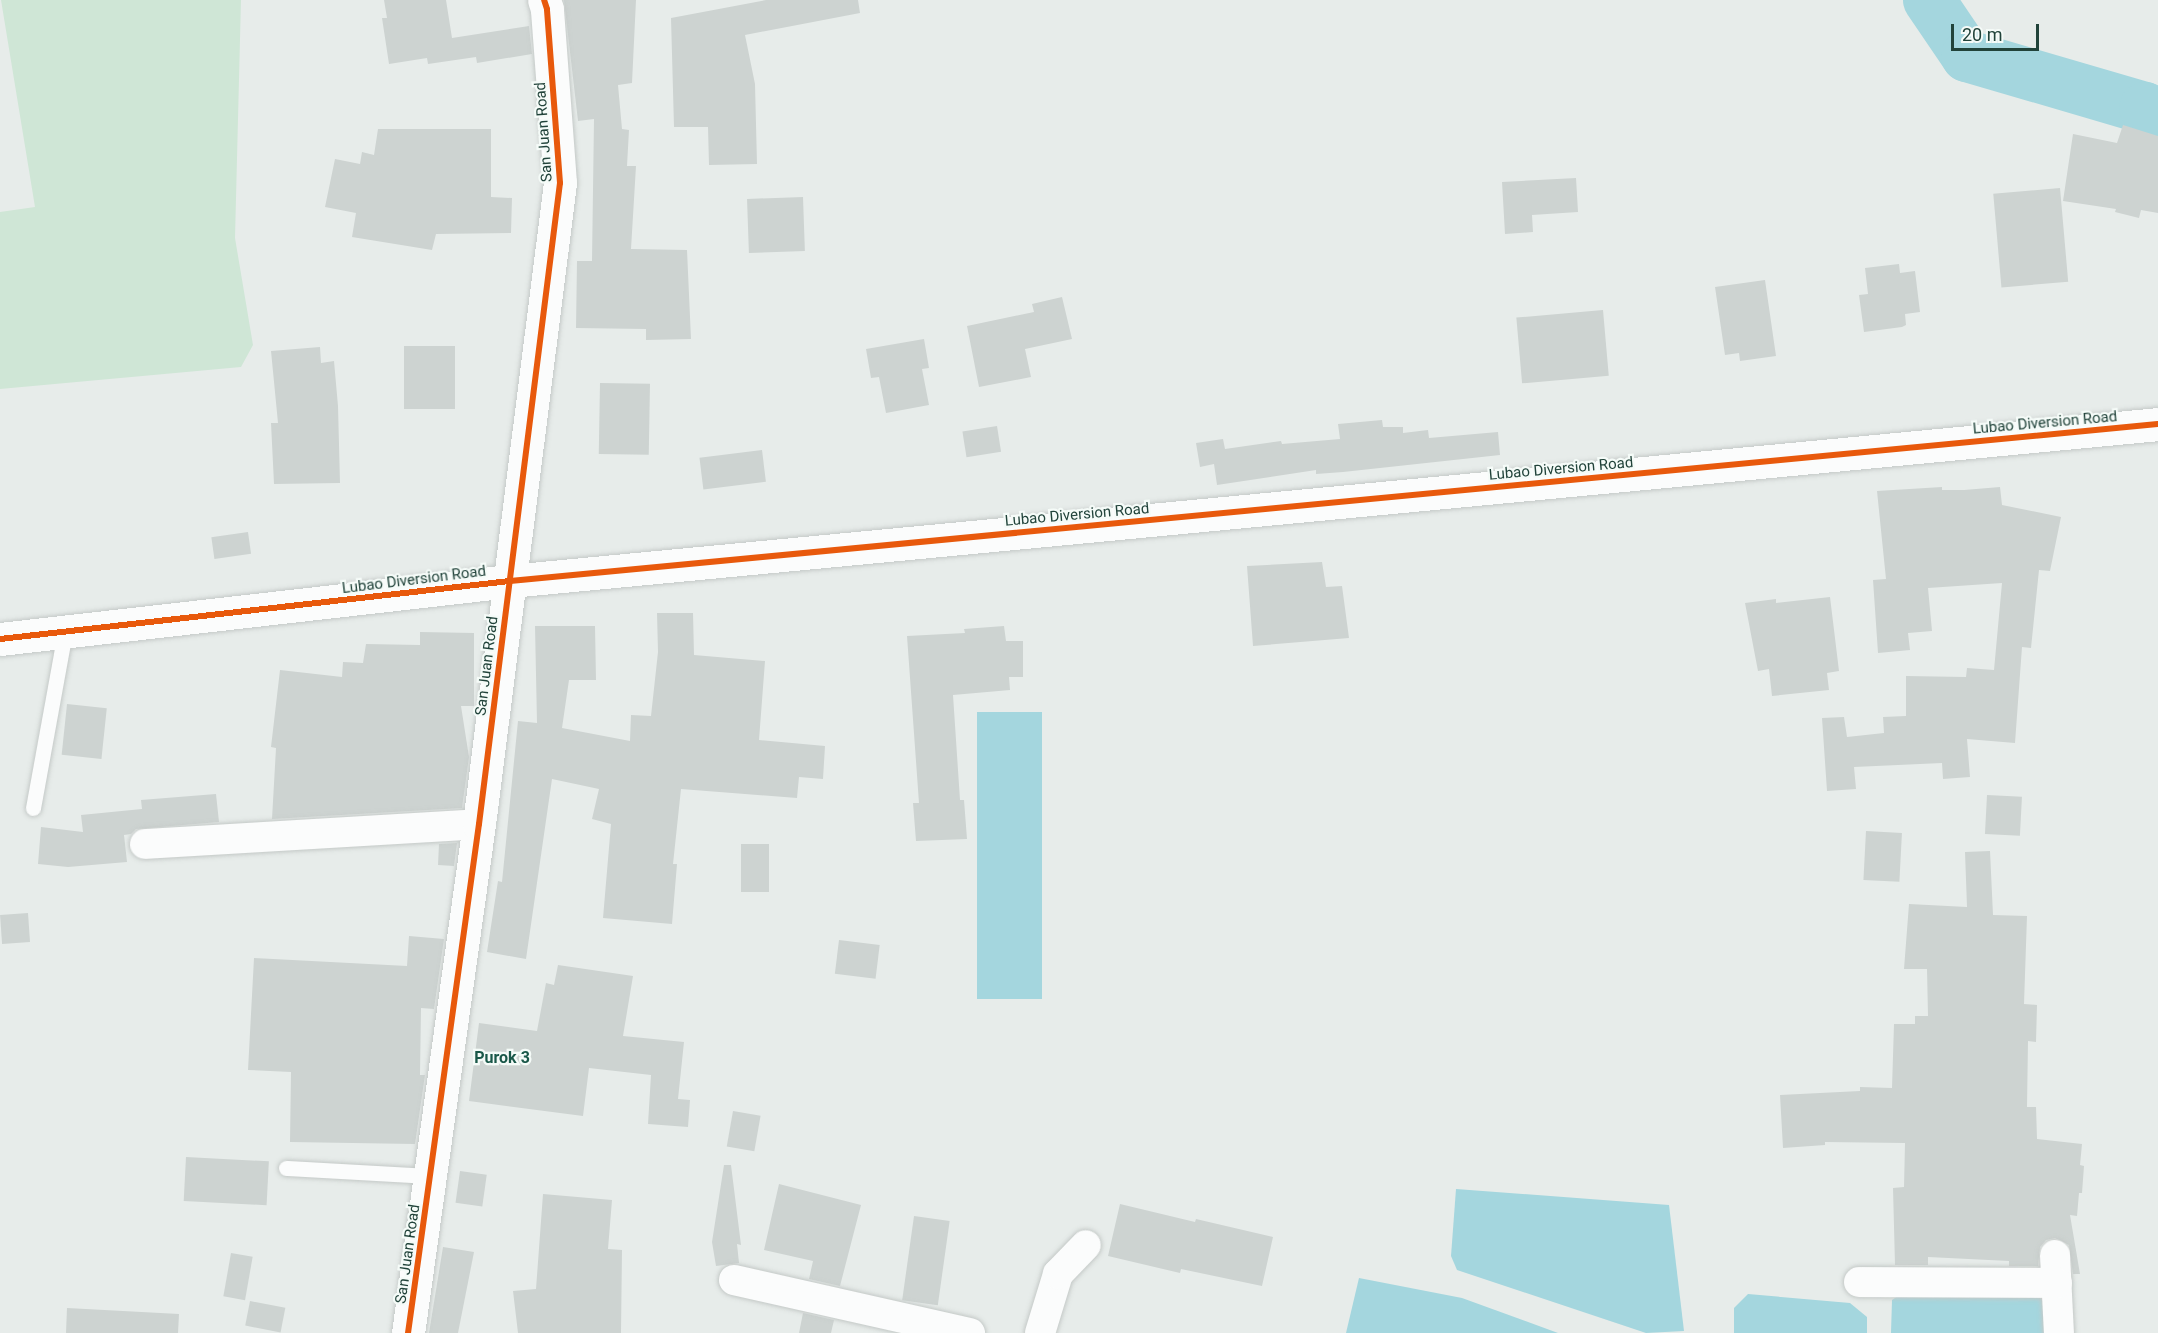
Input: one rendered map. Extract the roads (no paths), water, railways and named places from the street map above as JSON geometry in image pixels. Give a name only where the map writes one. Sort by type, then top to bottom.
[{"type":"street","name":"San Juan Road","points":[[408,1333],[479,824],[560,183],[547,9],[544,0]]},
{"type":"street","name":"Lubao Diversion Road","points":[[0,639],[510,581],[2158,424]]},
{"type":"street","points":[[145,844],[479,824]]},
{"type":"street","points":[[1040,1333],[1058,1274],[1086,1245]]},
{"type":"street","points":[[1858,1282],[2056,1269],[2059,1333]]},
{"type":"street","points":[[734,1280],[970,1333]]},
{"type":"lane","points":[[33,808],[65,632]]},
{"type":"lane","points":[[286,1168],[431,1176]]},
{"type":"water","points":[[977,712],[1042,712],[1042,999],[977,999]]},
{"type":"water","points":[[1456,1189],[1669,1205],[1684,1331],[1646,1333],[1457,1270],[1451,1256]]},
{"type":"water","points":[[1359,1278],[1462,1298],[1558,1333],[1346,1333]]},
{"type":"water","points":[[1902,1293],[2036,1294],[2043,1301],[2045,1333],[1891,1333],[1892,1300]]},
{"type":"water","points":[[1748,1294],[1850,1303],[1867,1317],[1867,1333],[1734,1333],[1734,1308]]},
{"type":"waterway","points":[[1929,0],[1967,56],[2145,108],[2158,115]]},
{"type":"district","name":"Purok 3","points":[[502,1058]]}]
